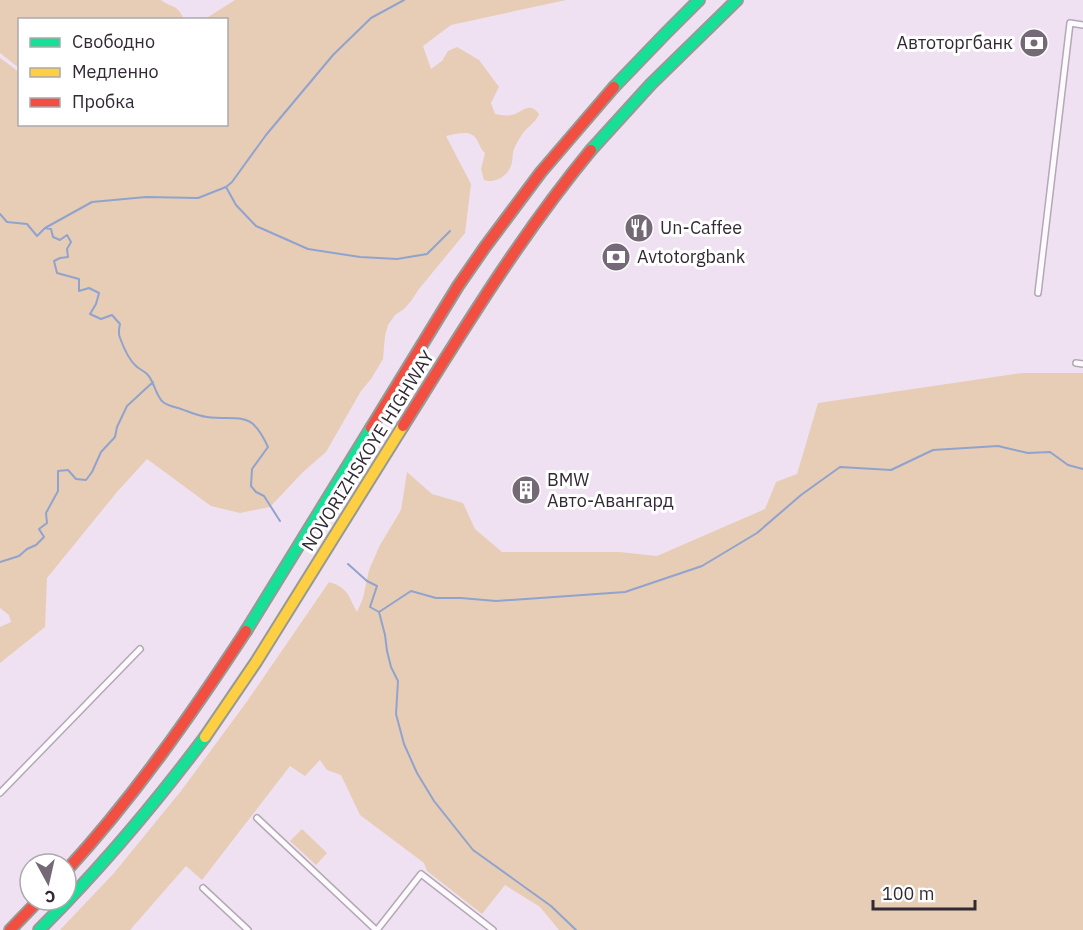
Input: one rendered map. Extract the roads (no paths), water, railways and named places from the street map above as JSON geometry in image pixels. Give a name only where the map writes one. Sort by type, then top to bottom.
[{"type":"highway","name":"NOVORIZHSKOYE HIGHWAY","points":[[78,857],[136,788],[214,679],[458,286],[520,199],[550,160],[623,76],[699,0]]},
{"type":"highway","name":"NOVORIZHSKOYE HIGHWAY","points":[[39,930],[125,838],[218,719],[447,355],[569,176],[637,97],[737,0]]},
{"type":"highway","points":[[10,930],[27,912]]},
{"type":"street","points":[[1038,293],[1070,23],[1083,25]]},
{"type":"street","points":[[1076,363],[1083,364]]},
{"type":"street","points":[[0,793],[140,649]]},
{"type":"street","points":[[257,818],[376,930],[421,874],[493,930]]},
{"type":"street","points":[[203,888],[249,930]]},
{"type":"waterway","points":[[45,228],[92,202],[146,197],[198,198],[226,187],[333,55],[371,18],[404,0]]},
{"type":"waterway","points":[[226,187],[236,205],[256,226],[308,249],[360,257],[397,259],[427,254],[450,231]]},
{"type":"waterway","points":[[0,214],[7,222],[27,224],[37,236],[45,228],[51,229],[53,237],[60,240],[67,235],[71,242],[67,249],[68,257],[54,261],[57,273],[79,279],[79,291],[89,288],[99,293],[90,314],[101,319],[112,315],[120,324],[119,336],[126,353],[133,363],[150,377],[163,402],[204,416],[244,419],[256,427],[268,447],[252,469],[251,486],[264,496],[280,521]]},
{"type":"waterway","points":[[0,562],[19,556],[44,537],[39,529],[47,523],[46,513],[58,491],[58,471],[68,470],[76,479],[86,480],[101,452],[115,437],[127,406],[153,382]]},
{"type":"waterway","points":[[379,612],[411,591],[436,598],[496,601],[625,592],[702,566],[757,533],[801,495],[840,467],[891,470],[933,450],[998,446],[1028,453],[1050,452],[1068,465],[1083,469]]},
{"type":"waterway","points":[[348,564],[367,581],[377,586],[370,607],[379,612],[391,667],[398,681],[396,714],[404,744],[417,773],[434,801],[473,850],[551,906],[576,930]]},
{"type":"place","name":"Автоторгбанк","points":[[1034,43]]},
{"type":"place","name":"Un-Caffee","points":[[639,228]]},
{"type":"place","name":"Avtotorgbank","points":[[616,257]]},
{"type":"place","name":"BMW Авто-Авангард","points":[[526,490]]}]
